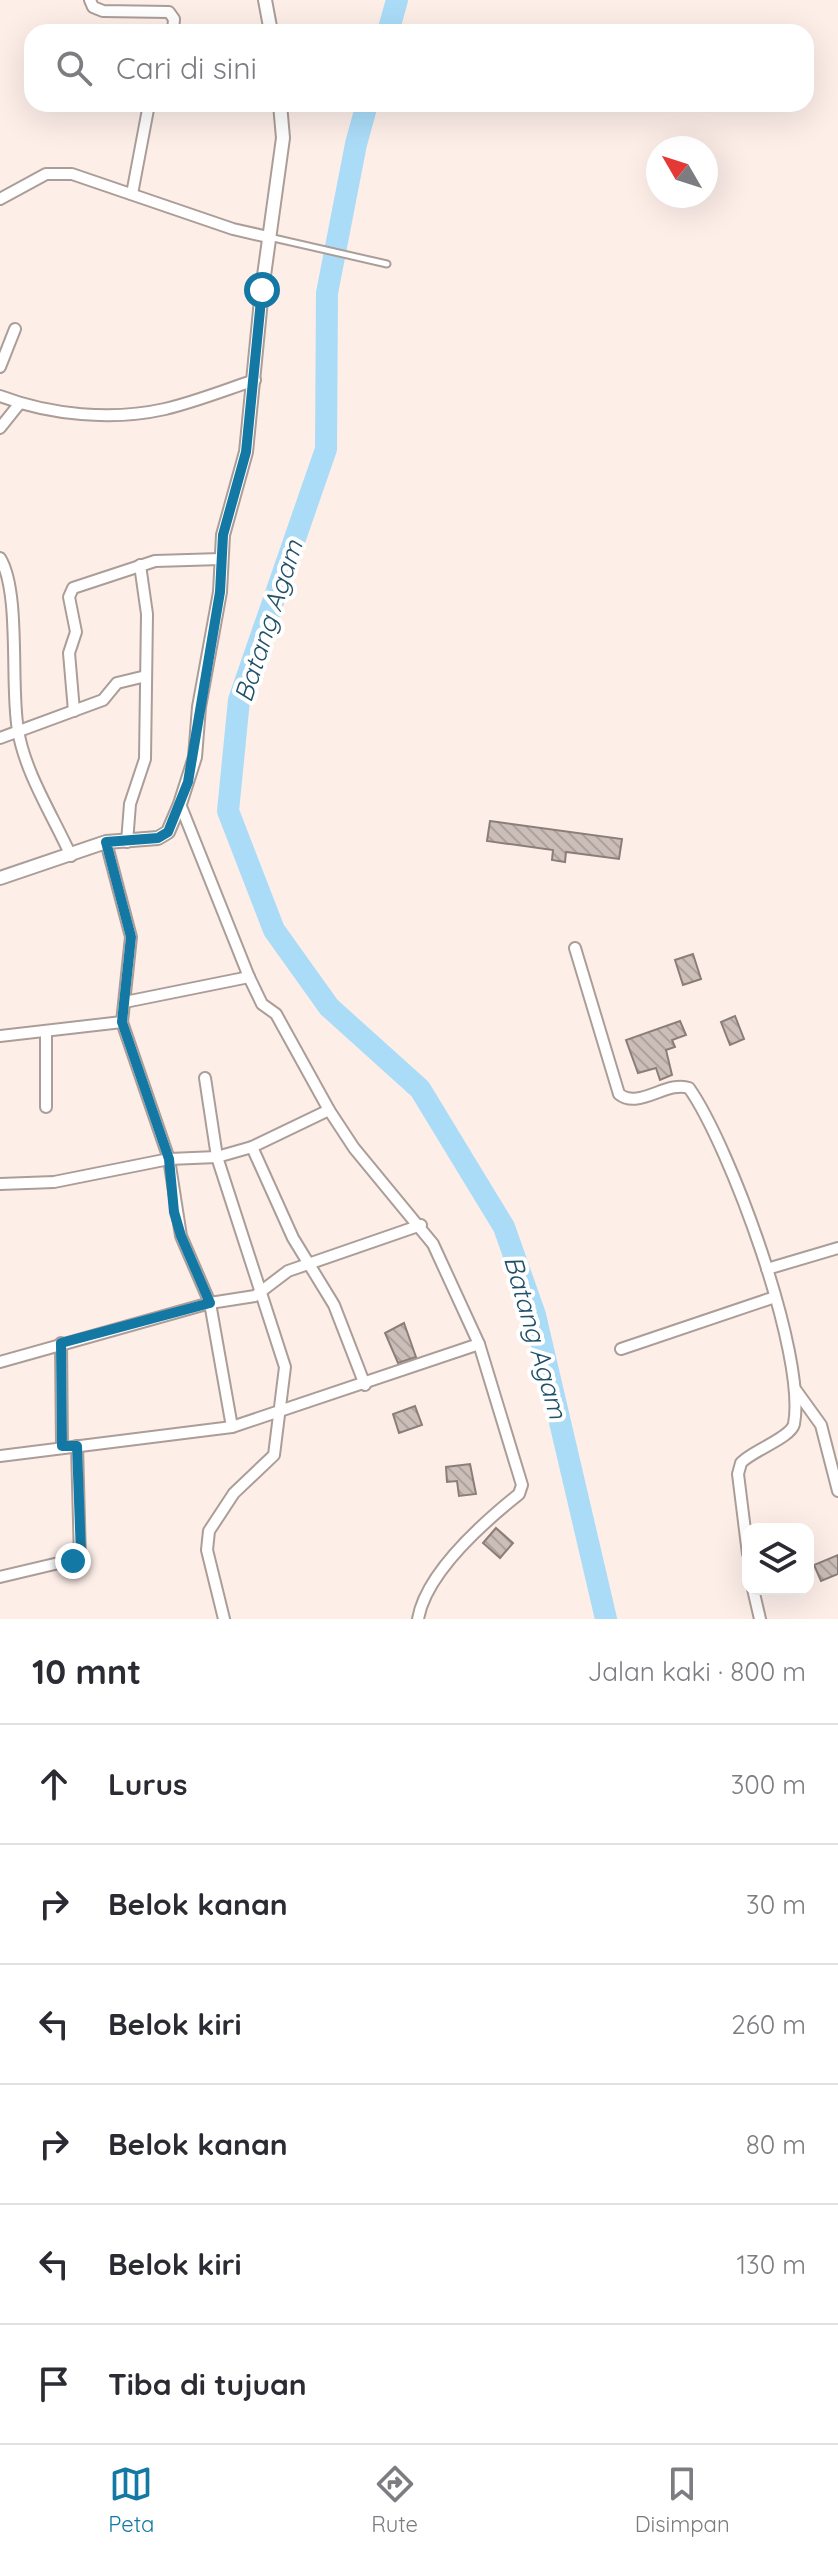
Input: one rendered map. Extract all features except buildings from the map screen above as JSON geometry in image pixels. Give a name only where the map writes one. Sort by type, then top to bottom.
[{"type":"street","points":[[90,0],[93,7],[103,11],[169,12],[174,24]]},
{"type":"street","points":[[265,0],[270,24]]},
{"type":"street","points":[[132,194],[147,112]]},
{"type":"street","points":[[0,878],[106,842],[158,838],[168,832],[180,804],[195,757],[199,707],[220,592],[212,559],[223,535],[246,452],[255,380],[260,235],[283,138],[281,112]]},
{"type":"street","points":[[0,199],[35,179],[58,172],[260,235]]},
{"type":"street","points":[[0,367],[15,329]]},
{"type":"street","points":[[0,396],[45,411],[125,414],[165,409],[255,380]]},
{"type":"street","points":[[0,428],[20,403]]},
{"type":"street","points":[[0,558],[7,572],[18,730],[30,766],[71,856]]},
{"type":"street","points":[[74,711],[69,653],[76,632],[70,591],[76,586],[140,565],[212,559]]},
{"type":"street","points":[[127,842],[130,804],[145,766],[147,614],[140,565]]},
{"type":"street","points":[[0,738],[106,698],[117,683],[146,676]]},
{"type":"street","points":[[180,804],[262,1004],[276,1014],[324,1112],[416,1227],[479,1344],[522,1485],[514,1498],[464,1541],[426,1598],[418,1619]]},
{"type":"street","points":[[106,842],[131,937],[122,1022],[169,1159],[177,1224],[210,1303],[232,1427]]},
{"type":"street","points":[[575,948],[619,1094],[633,1099],[680,1085],[689,1088],[736,1185],[767,1269],[795,1389],[792,1429],[748,1456],[739,1469],[745,1523]]},
{"type":"street","points":[[125,1002],[250,981]]},
{"type":"street","points":[[0,1036],[122,1022]]},
{"type":"street","points":[[46,1032],[46,1107]]},
{"type":"street","points":[[205,1078],[217,1157],[285,1367],[274,1455],[234,1493],[209,1531],[207,1550],[224,1619]]},
{"type":"street","points":[[0,1184],[54,1182],[169,1159],[217,1157],[252,1147],[324,1112]]},
{"type":"street","points":[[252,1147],[308,1263],[334,1305],[365,1385]]},
{"type":"street","points":[[0,1362],[210,1303],[255,1296],[283,1274],[308,1263],[416,1227]]},
{"type":"street","points":[[767,1269],[838,1248]]},
{"type":"street","points":[[621,1349],[775,1297]]},
{"type":"street","points":[[61,1343],[62,1446]]},
{"type":"street","points":[[0,1456],[232,1427],[279,1414],[479,1344]]},
{"type":"street","points":[[795,1389],[821,1425],[838,1491]]},
{"type":"street","points":[[0,1577],[80,1558],[77,1446]]},
{"type":"street","points":[[754,1595],[760,1619]]},
{"type":"lane","points":[[260,235],[387,264]]},
{"type":"waterway","name":"Batang Agam","points":[[390,24],[397,0]]},
{"type":"waterway","name":"Batang Agam","points":[[365,112],[327,293],[326,449],[239,700],[228,811],[274,930],[329,1007],[420,1089],[504,1227],[535,1315],[606,1619]]},
{"type":"route","points":[[73,1561],[81,1555],[77,1446],[62,1446],[61,1343],[210,1303],[181,1236],[174,1212],[169,1159],[122,1022],[131,937],[106,842],[158,838],[168,832],[188,782],[195,757],[199,707],[220,592],[223,535],[246,452],[262,290]]}]
